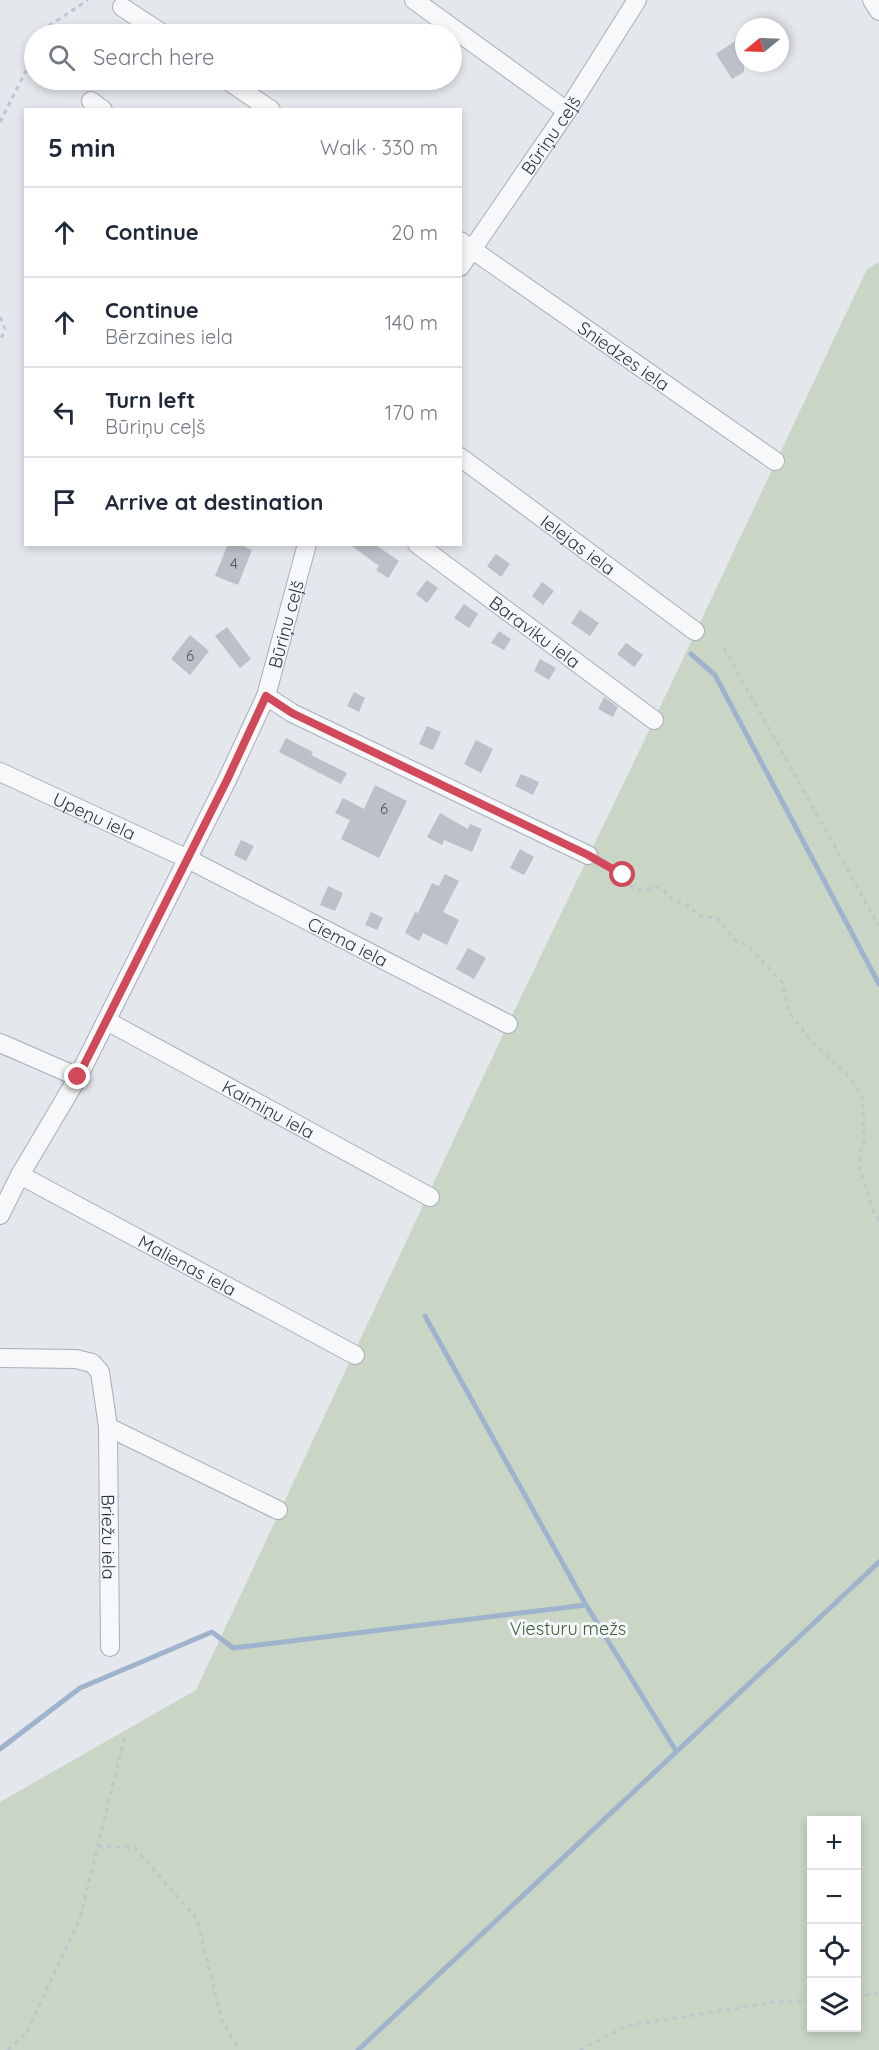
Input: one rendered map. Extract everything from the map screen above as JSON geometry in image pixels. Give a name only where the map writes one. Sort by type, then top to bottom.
[{"type":"street","points":[[414,0],[447,24]]},
{"type":"street","name":"Būriņu ceļš","points":[[462,261],[467,245],[567,111],[637,0]]},
{"type":"street","points":[[872,0],[879,11]]},
{"type":"street","points":[[122,7],[148,24]]},
{"type":"street","points":[[462,35],[567,111]]},
{"type":"street","points":[[242,90],[268,108]]},
{"type":"street","name":"Sniedzes iela","points":[[467,245],[776,461]]},
{"type":"street","name":"Ielejas iela","points":[[462,458],[695,631]]},
{"type":"street","name":"Būriņu ceļš","points":[[0,1215],[20,1175],[78,1077],[107,1021],[227,780],[266,696],[306,546]]},
{"type":"street","name":"Baraviku iela","points":[[420,546],[654,720]]},
{"type":"street","points":[[266,696],[292,713],[588,855]]},
{"type":"street","name":"Upeņu iela","points":[[0,772],[188,859]]},
{"type":"street","name":"Ciema iela","points":[[188,859],[508,1024]]},
{"type":"street","name":"Kaimiņu iela","points":[[107,1021],[430,1197]]},
{"type":"street","points":[[0,1042],[78,1077]]},
{"type":"street","name":"Malienas iela","points":[[20,1175],[355,1355]]},
{"type":"street","name":"Briežu iela","points":[[0,1358],[76,1359],[92,1363],[100,1371],[108,1427],[110,1647]]},
{"type":"street","points":[[108,1427],[278,1510]]},
{"type":"path","points":[[52,24],[88,0]]},
{"type":"path","points":[[0,122],[24,75]]},
{"type":"path","points":[[0,317],[4,329],[0,341]]},
{"type":"path","points":[[724,648],[879,926]]},
{"type":"path","points":[[588,855],[623,875],[632,888],[639,890],[657,887],[664,890],[671,899],[689,906],[699,916],[717,918],[737,942],[747,945],[782,982],[789,1012],[808,1037],[852,1080],[863,1099],[864,1142],[860,1152],[860,1170],[879,1221]]},
{"type":"path","points":[[8,2050],[26,2034],[80,1918],[125,1736]]},
{"type":"path","points":[[98,1846],[135,1848],[197,1919],[222,2021],[239,2050]]},
{"type":"path","points":[[861,1996],[879,1993]]},
{"type":"path","points":[[580,2050],[626,2026],[776,2002],[807,2000]]},
{"type":"green space","name":"Viesturu mežs","points":[[879,262],[879,2050],[0,2050],[0,1802],[196,1690],[508,1024],[867,269]]},
{"type":"building","points":[[735,41],[735,72],[744,72],[732,79],[716,54]]},
{"type":"building","points":[[227,546],[243,546],[252,550],[238,585],[215,576]]},
{"type":"building","points":[[352,546],[377,546],[399,561],[388,578],[376,570],[379,566]]},
{"type":"building","points":[[496,554],[510,564],[501,577],[487,566]]},
{"type":"building","points":[[427,580],[438,588],[427,603],[416,594]]},
{"type":"building","points":[[542,582],[554,591],[543,605],[532,596]]},
{"type":"building","points":[[464,604],[478,614],[469,628],[454,618]]},
{"type":"building","points":[[580,610],[599,623],[590,636],[571,623]]},
{"type":"building","points":[[227,627],[251,659],[240,668],[215,636]]},
{"type":"building","points":[[499,631],[511,639],[504,650],[491,643]]},
{"type":"building","points":[[190,635],[209,651],[190,675],[171,659]]},
{"type":"building","points":[[626,643],[643,655],[634,667],[617,654]]},
{"type":"building","points":[[540,659],[556,668],[549,680],[534,671]]},
{"type":"building","points":[[354,692],[365,698],[359,712],[347,706]]},
{"type":"building","points":[[604,697],[618,707],[613,717],[598,709]]},
{"type":"building","points":[[427,726],[441,732],[433,750],[419,744]]},
{"type":"building","points":[[286,738],[313,752],[311,755],[347,773],[341,784],[279,752]]},
{"type":"building","points":[[476,740],[493,749],[481,773],[464,764]]},
{"type":"building","points":[[521,774],[539,782],[533,795],[515,786]]},
{"type":"building","points":[[375,785],[407,801],[379,858],[341,839],[350,820],[335,813],[343,798],[364,809]]},
{"type":"building","points":[[440,813],[468,829],[470,824],[482,829],[472,852],[444,840],[442,845],[427,837]]},
{"type":"building","points":[[241,840],[254,846],[246,861],[234,855]]},
{"type":"building","points":[[520,849],[534,857],[524,875],[510,868]]},
{"type":"building","points":[[445,874],[459,881],[443,912],[459,920],[447,945],[423,933],[419,941],[405,933],[415,912],[418,913],[432,883],[439,886]]},
{"type":"building","points":[[328,886],[343,893],[335,911],[320,905]]},
{"type":"building","points":[[371,912],[383,918],[377,930],[365,925]]},
{"type":"building","points":[[468,948],[486,958],[474,979],[456,969]]},
{"type":"waterway","points":[[691,654],[715,675],[879,984]]},
{"type":"waterway","points":[[425,1316],[586,1605],[676,1751]]},
{"type":"waterway","points":[[358,2050],[879,1562]]},
{"type":"waterway","points":[[0,1749],[80,1688],[212,1632],[233,1648],[586,1605]]},
{"type":"route","points":[[78,1077],[227,780],[266,696],[292,713],[588,855],[623,875]]}]
